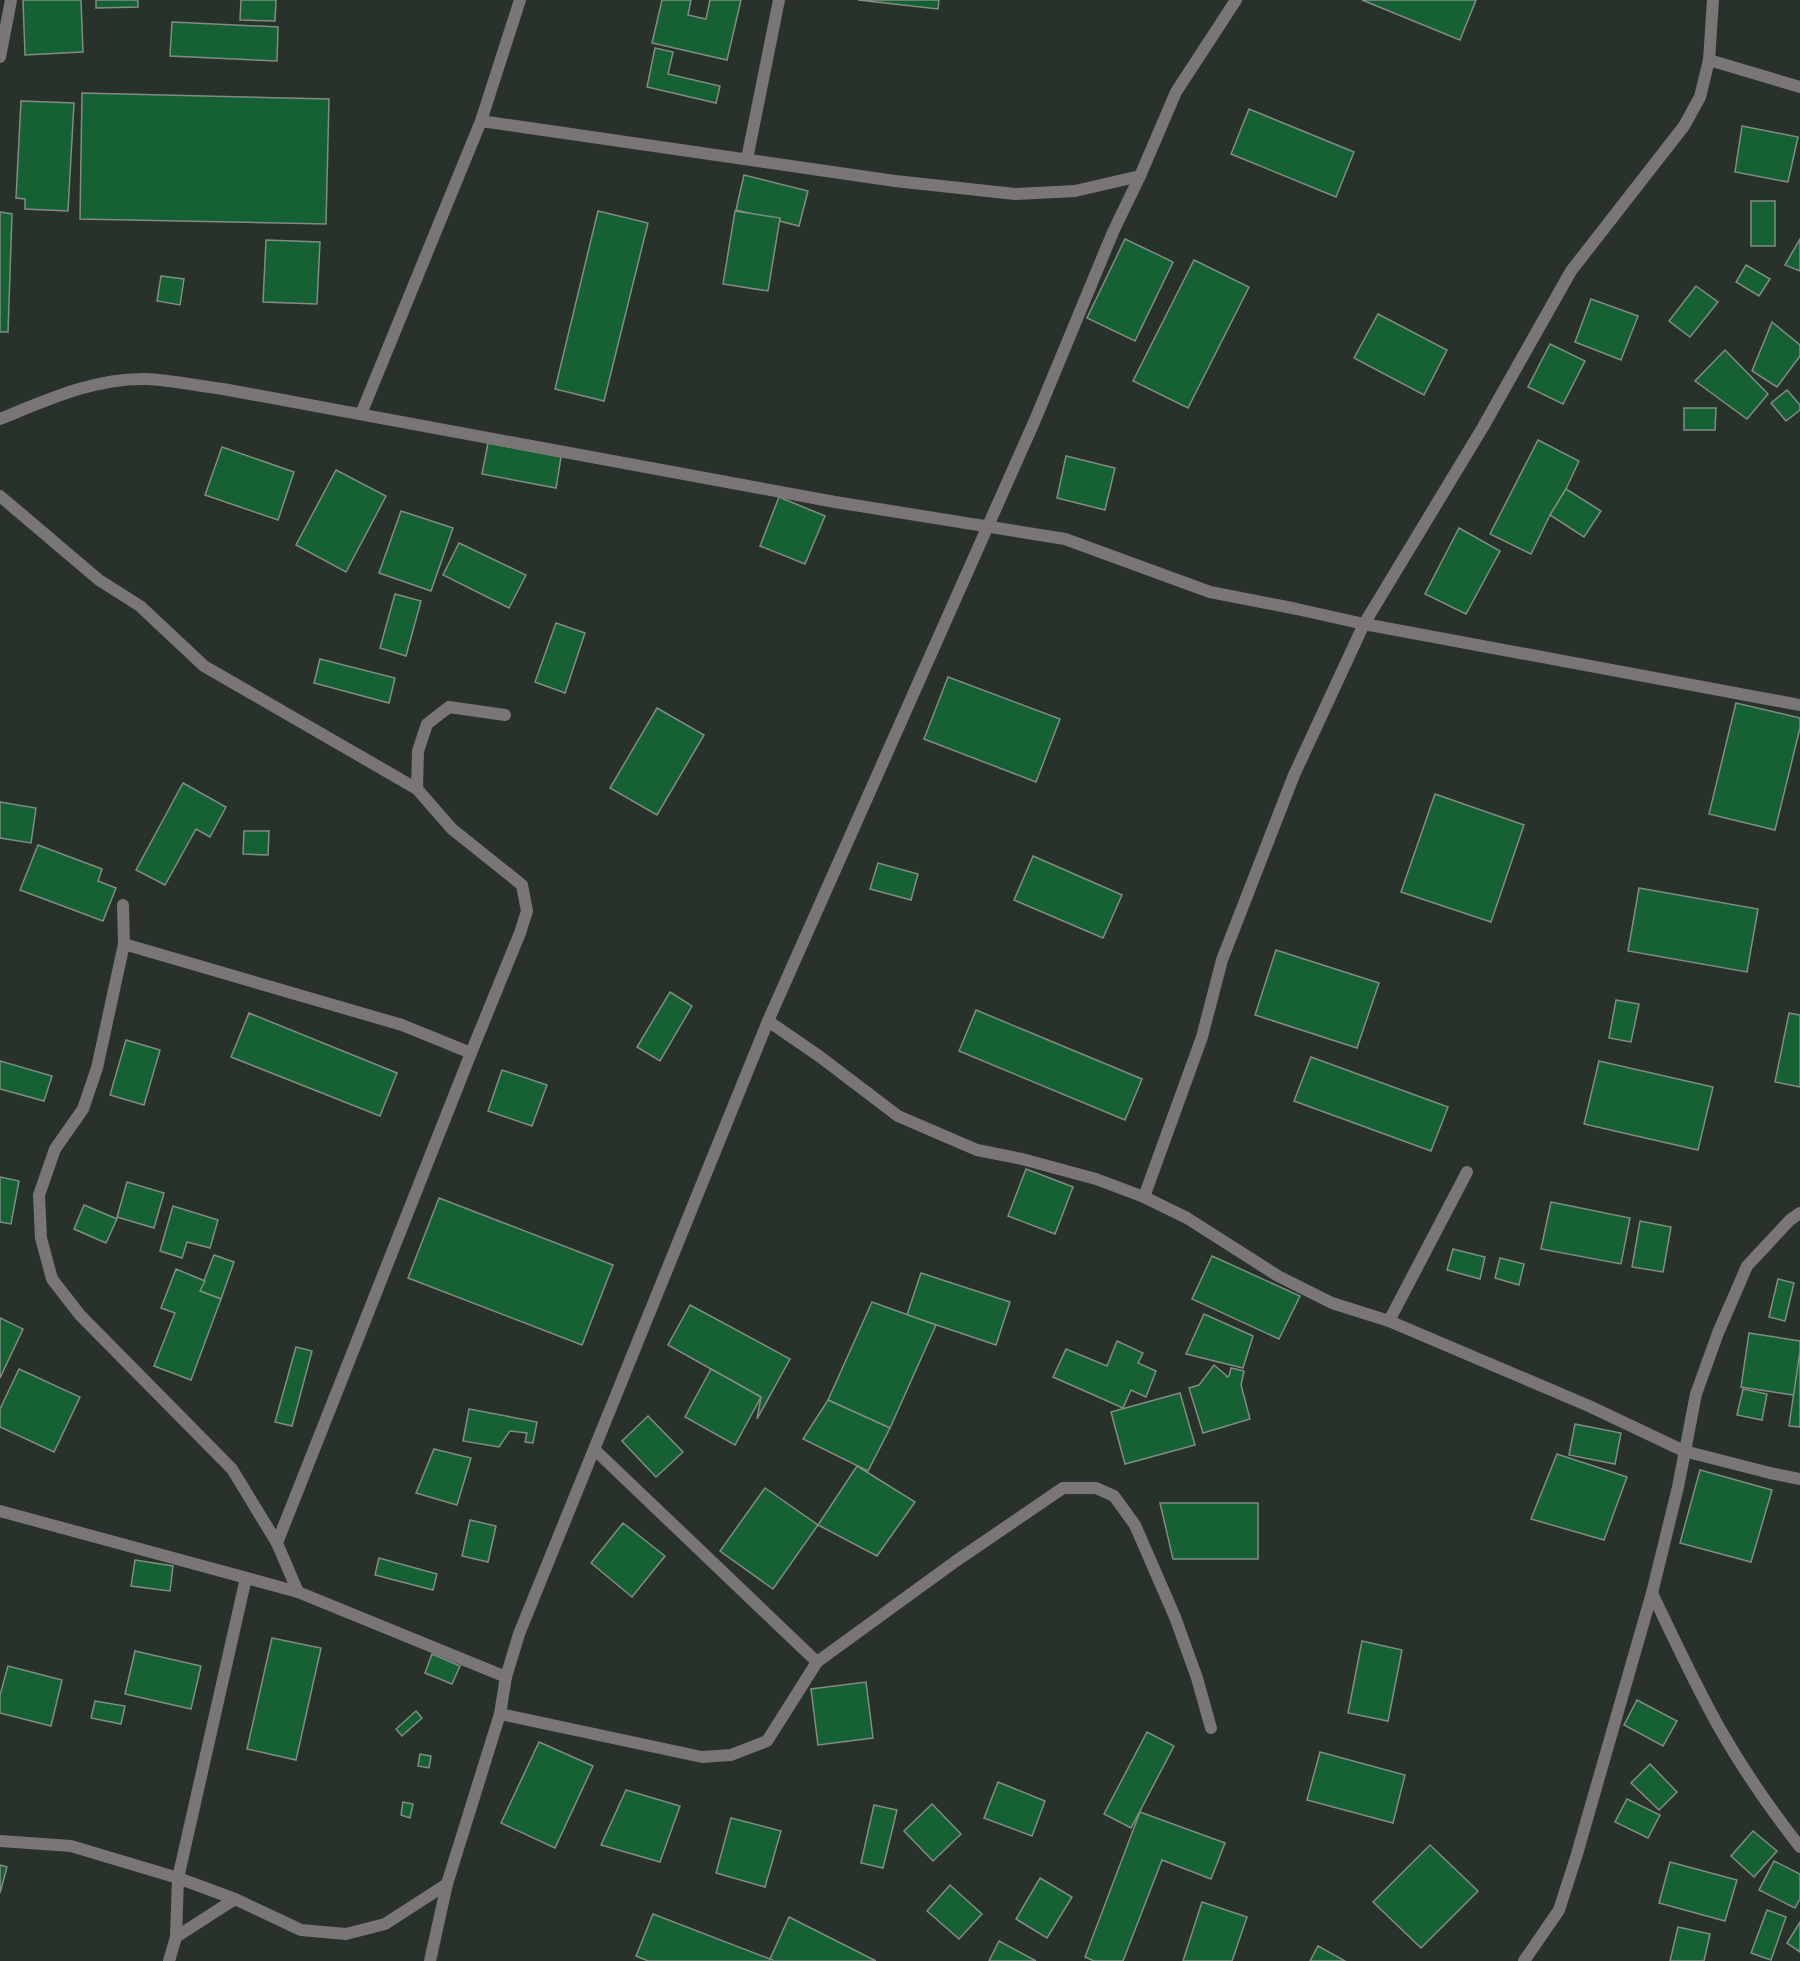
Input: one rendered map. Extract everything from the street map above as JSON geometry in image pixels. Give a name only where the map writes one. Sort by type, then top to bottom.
[{"type":"street","points":[[0,57],[11,0]]},
{"type":"street","points":[[361,414],[481,121],[520,0]]},
{"type":"street","points":[[747,159],[778,0]]},
{"type":"street","points":[[430,1961],[447,1884],[501,1714],[506,1677],[519,1634],[768,1021],[988,526],[1069,341],[1113,232],[1176,92],[1236,0]]},
{"type":"street","points":[[1144,1197],[1202,1037],[1222,960],[1238,917],[1294,775],[1364,624],[1483,428],[1571,271],[1684,126],[1700,97],[1708,60],[1713,0]]},
{"type":"street","points":[[1708,60],[1800,87]]},
{"type":"street","points":[[481,121],[895,181],[1015,194],[1075,191],[1140,176]]},
{"type":"street","points":[[0,419],[71,391],[106,382],[146,379],[224,389],[835,502],[1065,539],[1210,592],[1364,624],[1800,705]]},
{"type":"street","points":[[0,496],[99,580],[140,606],[204,666],[417,789],[452,829],[522,885],[527,910],[520,933],[277,1544]]},
{"type":"street","points":[[417,789],[418,751],[427,724],[449,707],[505,715]]},
{"type":"street","points":[[123,904],[124,944],[97,1068],[83,1108],[55,1149],[39,1195],[41,1238],[52,1279],[80,1315],[232,1469],[277,1544],[298,1592]]},
{"type":"street","points":[[124,944],[402,1024],[471,1053]]},
{"type":"street","points":[[768,1021],[819,1056],[898,1116],[977,1150],[1022,1159],[1096,1179],[1144,1197],[1187,1218],[1278,1276],[1332,1302],[1389,1321],[1589,1406],[1684,1450],[1800,1479]]},
{"type":"street","points":[[1389,1321],[1467,1172]]},
{"type":"street","points":[[1524,1961],[1559,1910],[1577,1854],[1652,1593],[1678,1487],[1696,1394],[1718,1333],[1747,1266],[1790,1220],[1800,1213]]},
{"type":"street","points":[[595,1450],[817,1662]]},
{"type":"street","points":[[501,1714],[702,1757],[731,1755],[766,1742],[817,1662],[956,1561],[1063,1488],[1096,1488],[1114,1496],[1135,1525],[1175,1617],[1197,1678],[1211,1728]]},
{"type":"street","points":[[0,1511],[298,1592],[506,1677]]},
{"type":"street","points":[[169,1961],[176,1937],[178,1878],[246,1578]]},
{"type":"street","points":[[1652,1593],[1721,1730],[1760,1794],[1800,1847]]},
{"type":"street","points":[[0,1841],[71,1846],[178,1878],[236,1899],[301,1930],[346,1934],[385,1924],[447,1884]]},
{"type":"street","points":[[176,1937],[236,1899]]},
{"type":"building","points":[[23,0],[81,0],[83,52],[25,55]]},
{"type":"building","points":[[96,0],[138,0],[138,7],[96,8]]},
{"type":"building","points":[[241,0],[276,0],[275,21],[240,20]]},
{"type":"building","points":[[662,0],[691,0],[688,15],[706,19],[710,0],[741,0],[727,60],[652,43]]},
{"type":"building","points":[[858,0],[939,0],[938,9]]},
{"type":"building","points":[[1362,0],[1476,0],[1460,40]]},
{"type":"building","points":[[172,22],[278,27],[277,61],[170,56]]},
{"type":"building","points":[[655,48],[673,52],[668,74],[720,86],[716,103],[647,87]]},
{"type":"building","points":[[82,93],[329,99],[326,224],[80,219]]},
{"type":"building","points":[[21,101],[74,103],[68,211],[25,209],[25,199],[16,198]]},
{"type":"building","points":[[1249,109],[1354,152],[1336,197],[1231,154]]},
{"type":"building","points":[[1742,126],[1798,137],[1788,182],[1735,172]]},
{"type":"building","points":[[744,175],[808,191],[799,226],[736,210]]},
{"type":"building","points":[[1751,201],[1775,201],[1775,246],[1751,246]]},
{"type":"building","points":[[598,211],[648,223],[604,401],[555,389]]},
{"type":"building","points":[[735,211],[780,218],[768,291],[723,284]]},
{"type":"building","points":[[0,212],[12,214],[8,332],[0,332]]},
{"type":"building","points":[[1125,239],[1173,262],[1135,341],[1087,318]]},
{"type":"building","points":[[1800,239],[1800,271],[1785,265]]},
{"type":"building","points":[[266,240],[320,242],[317,304],[263,302]]},
{"type":"building","points":[[1194,260],[1249,287],[1188,408],[1133,381]]},
{"type":"building","points":[[1746,265],[1770,279],[1759,296],[1736,282]]},
{"type":"building","points":[[161,276],[184,279],[180,305],[157,301]]},
{"type":"building","points":[[1696,286],[1718,302],[1690,337],[1669,321]]},
{"type":"building","points":[[1591,299],[1638,316],[1621,360],[1575,342]]},
{"type":"building","points":[[1378,314],[1447,350],[1424,395],[1354,358]]},
{"type":"building","points":[[1772,322],[1800,345],[1800,356],[1777,387],[1752,371]]},
{"type":"building","points":[[1550,344],[1585,361],[1563,404],[1528,387]]},
{"type":"building","points":[[1725,350],[1768,394],[1747,419],[1695,381]]},
{"type":"building","points":[[1787,390],[1800,405],[1800,410],[1786,421],[1771,403]]},
{"type":"building","points":[[1684,408],[1716,408],[1715,430],[1684,430]]},
{"type":"building","points":[[1538,440],[1579,461],[1531,554],[1490,534]]},
{"type":"building","points":[[488,443],[561,457],[556,488],[482,474]]},
{"type":"building","points":[[222,447],[294,472],[278,520],[205,495]]},
{"type":"building","points":[[1066,456],[1115,468],[1105,510],[1057,498]]},
{"type":"building","points":[[336,470],[386,496],[346,572],[296,545]]},
{"type":"building","points":[[1566,489],[1601,511],[1584,537],[1550,515]]},
{"type":"building","points":[[779,497],[825,516],[805,564],[760,546]]},
{"type":"building","points":[[401,511],[453,528],[431,591],[379,573]]},
{"type":"building","points":[[1459,528],[1500,551],[1466,614],[1425,594]]},
{"type":"building","points":[[459,543],[526,575],[509,608],[443,575]]},
{"type":"building","points":[[395,594],[421,601],[406,656],[380,648]]},
{"type":"building","points":[[556,623],[585,633],[565,693],[535,682]]},
{"type":"building","points":[[320,659],[395,678],[389,703],[314,683]]},
{"type":"building","points":[[948,677],[1060,719],[1036,782],[924,739]]},
{"type":"building","points":[[1736,703],[1800,718],[1800,728],[1775,830],[1709,814]]},
{"type":"building","points":[[657,708],[704,735],[657,815],[610,788]]},
{"type":"building","points":[[183,783],[226,807],[210,837],[196,829],[165,885],[136,870]]},
{"type":"building","points":[[1435,794],[1524,825],[1491,922],[1401,892]]},
{"type":"building","points":[[0,802],[36,808],[31,843],[0,838]]},
{"type":"building","points":[[244,831],[269,831],[268,855],[243,854]]},
{"type":"building","points":[[38,845],[102,869],[98,881],[116,888],[103,921],[20,890]]},
{"type":"building","points":[[1033,856],[1122,895],[1103,938],[1014,900]]},
{"type":"building","points":[[878,863],[918,874],[911,900],[870,889]]},
{"type":"building","points":[[1639,888],[1758,909],[1747,972],[1628,951]]},
{"type":"building","points":[[1276,950],[1379,983],[1357,1048],[1255,1015]]},
{"type":"building","points":[[670,992],[692,1006],[660,1061],[637,1047]]},
{"type":"building","points":[[1616,1000],[1639,1004],[1631,1042],[1609,1038]]},
{"type":"building","points":[[976,1010],[1142,1079],[1125,1120],[959,1051]]},
{"type":"building","points":[[249,1013],[397,1073],[380,1116],[231,1057]]},
{"type":"building","points":[[1789,1013],[1800,1015],[1800,1087],[1775,1082]]},
{"type":"building","points":[[126,1040],[160,1050],[144,1105],[110,1095]]},
{"type":"building","points":[[1311,1057],[1448,1107],[1431,1151],[1294,1101]]},
{"type":"building","points":[[0,1061],[52,1076],[44,1101],[0,1089]]},
{"type":"building","points":[[1599,1061],[1713,1087],[1698,1150],[1584,1124]]},
{"type":"building","points":[[502,1070],[547,1085],[532,1126],[488,1111]]},
{"type":"building","points":[[1026,1169],[1073,1187],[1055,1234],[1008,1216]]},
{"type":"building","points":[[0,1177],[19,1181],[11,1224],[0,1222]]},
{"type":"building","points":[[127,1182],[164,1193],[154,1228],[117,1217]]},
{"type":"building","points":[[439,1198],[613,1265],[582,1345],[408,1278]]},
{"type":"building","points":[[1551,1202],[1630,1218],[1621,1264],[1541,1249]]},
{"type":"building","points":[[84,1205],[117,1219],[106,1243],[74,1229]]},
{"type":"building","points":[[173,1206],[218,1220],[210,1248],[187,1242],[182,1258],[160,1251]]},
{"type":"building","points":[[1640,1221],[1671,1227],[1663,1272],[1632,1267]]},
{"type":"building","points":[[1453,1249],[1485,1257],[1480,1279],[1447,1270]]},
{"type":"building","points":[[214,1255],[234,1262],[221,1299],[200,1291]]},
{"type":"building","points":[[1212,1256],[1300,1296],[1279,1339],[1192,1299]]},
{"type":"building","points":[[1500,1258],[1524,1264],[1519,1285],[1495,1278]]},
{"type":"building","points":[[176,1269],[205,1281],[200,1291],[221,1299],[191,1380],[154,1366],[175,1313],[161,1308]]},
{"type":"building","points":[[921,1273],[1010,1302],[996,1345],[907,1315]]},
{"type":"building","points":[[1778,1279],[1794,1283],[1785,1321],[1769,1317]]},
{"type":"building","points":[[872,1302],[936,1325],[890,1428],[828,1400]]},
{"type":"building","points":[[690,1305],[790,1359],[757,1419],[761,1397],[668,1345]]},
{"type":"building","points":[[1204,1314],[1253,1336],[1243,1368],[1186,1354]]},
{"type":"building","points":[[0,1318],[23,1329],[0,1378]]},
{"type":"building","points":[[1749,1333],[1800,1341],[1800,1396],[1741,1387]]},
{"type":"building","points":[[1117,1341],[1143,1353],[1138,1363],[1156,1371],[1146,1397],[1131,1390],[1123,1408],[1053,1377],[1066,1349],[1107,1366]]},
{"type":"building","points":[[296,1347],[312,1351],[292,1426],[275,1422]]},
{"type":"building","points":[[1800,1351],[1800,1427],[1789,1426]]},
{"type":"building","points":[[1214,1365],[1226,1377],[1229,1376],[1231,1368],[1244,1371],[1241,1385],[1250,1419],[1203,1433],[1189,1388],[1199,1385]]},
{"type":"building","points":[[19,1369],[80,1397],[54,1452],[0,1427],[0,1409]]},
{"type":"building","points":[[711,1369],[761,1397],[735,1445],[685,1417]]},
{"type":"building","points":[[1743,1389],[1767,1394],[1762,1420],[1737,1415]]},
{"type":"building","points":[[1180,1393],[1195,1445],[1125,1464],[1111,1412]]},
{"type":"building","points":[[828,1400],[890,1428],[868,1471],[803,1439]]},
{"type":"building","points":[[469,1409],[537,1422],[533,1443],[525,1442],[527,1433],[510,1431],[499,1447],[463,1441]]},
{"type":"building","points":[[648,1416],[683,1452],[656,1477],[622,1441]]},
{"type":"building","points":[[1575,1424],[1621,1433],[1615,1464],[1569,1455]]},
{"type":"building","points":[[434,1449],[471,1458],[457,1505],[416,1493]]},
{"type":"building","points":[[1557,1454],[1627,1477],[1604,1540],[1531,1519]]},
{"type":"building","points":[[857,1466],[915,1502],[877,1556],[818,1525]]},
{"type":"building","points":[[1700,1470],[1772,1490],[1751,1562],[1680,1543]]},
{"type":"building","points":[[765,1488],[818,1525],[773,1589],[720,1551]]},
{"type":"building","points":[[1160,1503],[1258,1503],[1258,1559],[1173,1559]]},
{"type":"building","points":[[470,1520],[496,1526],[488,1562],[462,1556]]},
{"type":"building","points":[[623,1523],[665,1556],[632,1597],[591,1563]]},
{"type":"building","points":[[379,1558],[437,1574],[433,1590],[375,1575]]},
{"type":"building","points":[[135,1560],[173,1566],[170,1591],[131,1586]]},
{"type":"building","points":[[272,1638],[321,1648],[296,1760],[247,1749]]},
{"type":"building","points":[[1362,1641],[1402,1650],[1388,1721],[1348,1713]]},
{"type":"building","points":[[135,1651],[201,1666],[191,1709],[125,1694]]},
{"type":"building","points":[[432,1654],[460,1666],[452,1684],[425,1673]]},
{"type":"building","points":[[8,1666],[62,1680],[51,1726],[0,1713],[0,1695]]},
{"type":"building","points":[[866,1682],[873,1738],[818,1745],[811,1689]]},
{"type":"building","points":[[1637,1700],[1677,1721],[1663,1746],[1624,1725]]},
{"type":"building","points":[[95,1701],[125,1706],[121,1724],[91,1718]]},
{"type":"building","points":[[416,1711],[422,1718],[402,1736],[396,1729]]},
{"type":"building","points":[[1147,1732],[1174,1746],[1131,1828],[1104,1814]]},
{"type":"building","points":[[539,1742],[593,1766],[555,1848],[501,1823]]},
{"type":"building","points":[[1320,1752],[1405,1775],[1393,1823],[1307,1800]]},
{"type":"building","points":[[420,1754],[431,1756],[429,1768],[418,1766]]},
{"type":"building","points":[[1650,1764],[1677,1792],[1659,1810],[1631,1783]]},
{"type":"building","points":[[998,1782],[1045,1801],[1032,1836],[984,1818]]},
{"type":"building","points":[[626,1790],[680,1806],[660,1862],[601,1845]]},
{"type":"building","points":[[1627,1799],[1660,1815],[1648,1838],[1615,1822]]},
{"type":"building","points":[[403,1802],[413,1804],[410,1818],[401,1815]]},
{"type":"building","points":[[932,1804],[961,1834],[933,1861],[904,1831]]},
{"type":"building","points":[[874,1805],[897,1810],[883,1868],[861,1863]]},
{"type":"building","points":[[1140,1812],[1225,1843],[1211,1879],[1162,1860],[1123,1961],[1094,1961],[1085,1957]]},
{"type":"building","points":[[731,1818],[781,1831],[765,1887],[716,1873]]},
{"type":"building","points":[[1753,1831],[1777,1851],[1754,1877],[1731,1856]]},
{"type":"building","points":[[1430,1845],[1478,1891],[1421,1948],[1373,1902]]},
{"type":"building","points":[[1774,1861],[1800,1874],[1800,1899],[1795,1908],[1759,1890]]},
{"type":"building","points":[[1670,1862],[1737,1880],[1725,1921],[1659,1903]]},
{"type":"building","points":[[0,1865],[7,1867],[0,1893]]},
{"type":"building","points":[[1040,1878],[1072,1897],[1047,1938],[1016,1919]]},
{"type":"building","points":[[950,1885],[982,1914],[959,1939],[927,1911]]},
{"type":"building","points":[[1202,1902],[1247,1917],[1232,1961],[1183,1961]]},
{"type":"building","points":[[1767,1910],[1786,1917],[1771,1960],[1751,1953]]},
{"type":"building","points":[[653,1914],[770,1959],[770,1961],[648,1961],[636,1956]]},
{"type":"building","points":[[789,1917],[876,1961],[774,1961],[770,1959]]},
{"type":"building","points":[[1800,1922],[1800,1952],[1787,1943]]},
{"type":"building","points":[[1678,1927],[1710,1934],[1704,1961],[1670,1961]]},
{"type":"building","points":[[999,1941],[1036,1961],[989,1961]]},
{"type":"building","points":[[1318,1946],[1345,1961],[1310,1961]]}]
